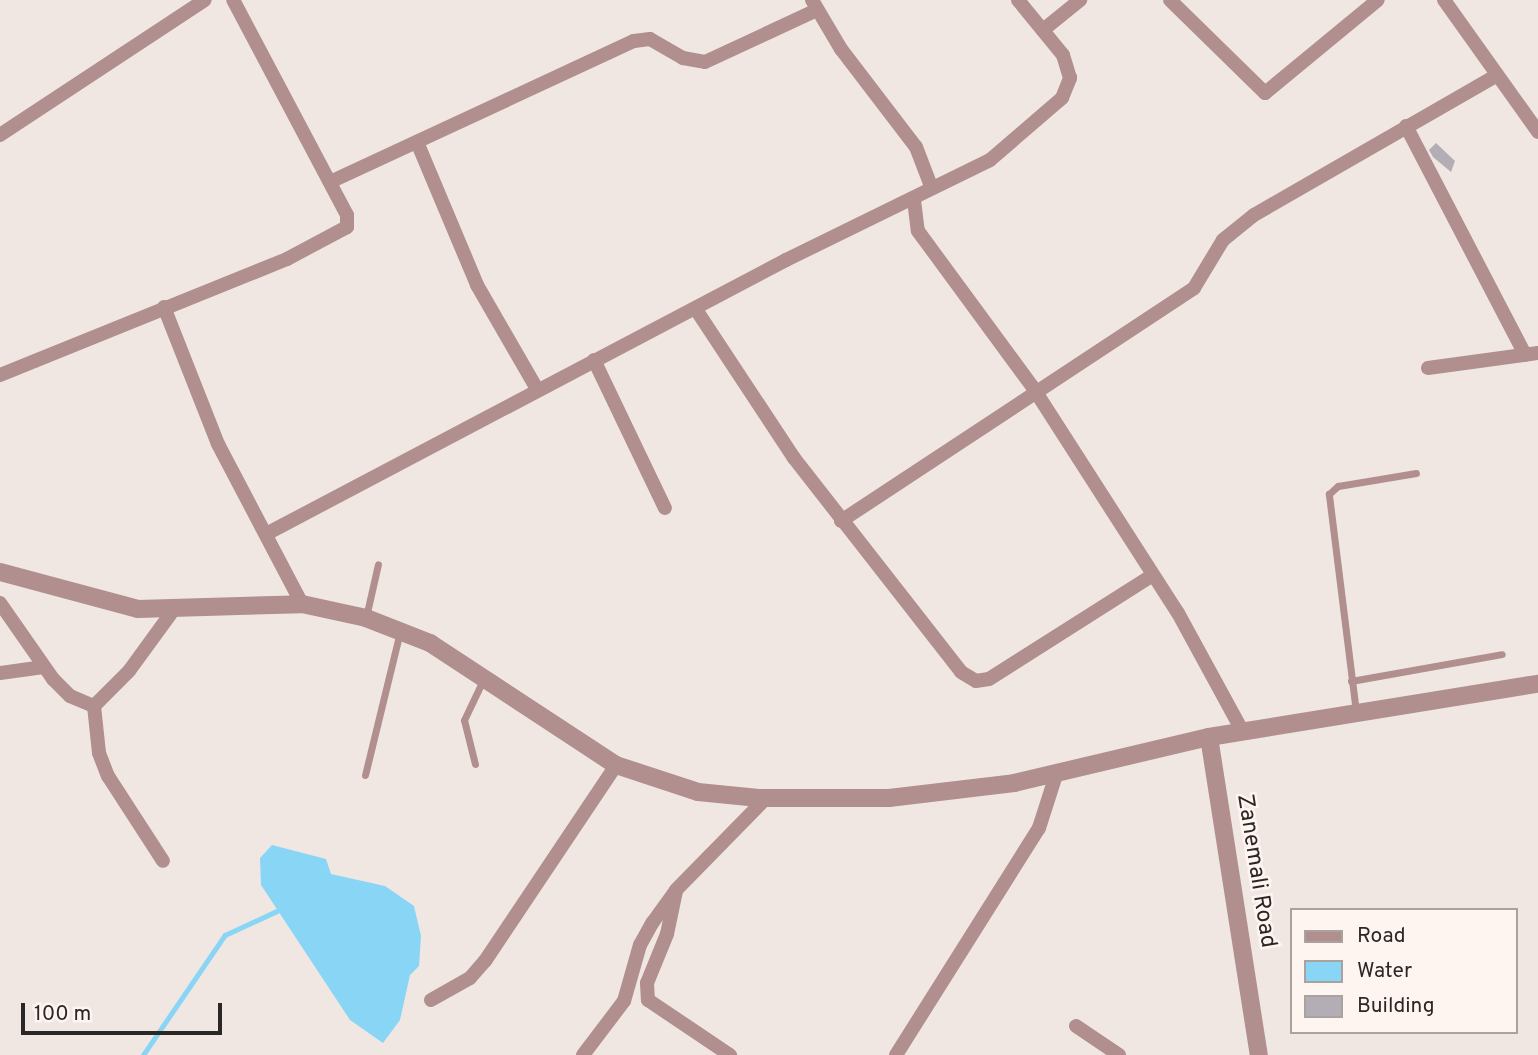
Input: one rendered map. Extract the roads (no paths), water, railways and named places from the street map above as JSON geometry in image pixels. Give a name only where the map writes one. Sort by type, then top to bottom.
[{"type":"street","points":[[0,115],[4,132],[205,0]]},
{"type":"street","points":[[0,374],[336,238],[348,220],[233,0]]},
{"type":"street","points":[[268,533],[537,389],[696,311],[786,260],[914,200],[931,186],[990,160],[1062,97],[1069,70],[1044,30],[1018,0]]},
{"type":"street","points":[[1044,30],[1080,0]]},
{"type":"street","points":[[1170,0],[1265,93],[1378,0]]},
{"type":"street","points":[[1444,0],[1538,132]]},
{"type":"street","points":[[330,182],[643,37],[705,62],[815,5],[841,49],[916,147],[931,186]]},
{"type":"street","points":[[841,521],[1034,389],[1194,288],[1223,240],[1254,215],[1497,75]]},
{"type":"street","points":[[1406,126],[1532,354],[1429,368]]},
{"type":"street","points":[[417,142],[477,285],[537,389]]},
{"type":"street","points":[[914,200],[918,231],[1034,389],[1151,576],[1194,639],[1243,732]]},
{"type":"street","points":[[164,307],[218,444],[268,533],[302,604]]},
{"type":"street","points":[[696,311],[841,521],[944,656],[980,681],[1151,576]]},
{"type":"street","points":[[594,360],[665,508]]},
{"type":"street","points":[[0,572],[102,603],[138,609],[302,604],[366,618],[401,630],[484,678],[616,765],[698,792],[766,798],[889,798],[1056,775],[1209,737],[1538,684]]},
{"type":"street","points":[[0,603],[44,667],[70,696],[94,706]]},
{"type":"street","points":[[94,706],[129,671],[175,608]]},
{"type":"street","points":[[0,673],[44,667]]},
{"type":"street","points":[[94,706],[99,753],[108,776],[163,861]]},
{"type":"street","name":"Zanemali Road","points":[[1209,737],[1259,1055]]},
{"type":"street","points":[[431,1000],[470,978],[485,961],[616,765]]},
{"type":"street","points":[[896,1055],[1039,828],[1056,775]]},
{"type":"street","points":[[583,1055],[624,1001],[643,937],[676,890],[766,798]]},
{"type":"street","points":[[676,890],[673,914],[647,982],[648,1000],[730,1055]]},
{"type":"street","points":[[1076,1026],[1119,1055]]},
{"type":"lane","points":[[1356,712],[1329,494],[1338,486],[1416,473]]},
{"type":"lane","points":[[366,618],[379,564]]},
{"type":"lane","points":[[365,775],[401,630]]},
{"type":"lane","points":[[1351,681],[1502,654]]},
{"type":"lane","points":[[474,764],[464,720],[484,678]]},
{"type":"water","points":[[272,845],[326,859],[331,874],[385,886],[414,906],[421,936],[419,966],[410,975],[400,1020],[383,1043],[350,1020],[261,885],[260,858]]},
{"type":"waterway","points":[[143,1055],[225,935],[277,911]]}]
